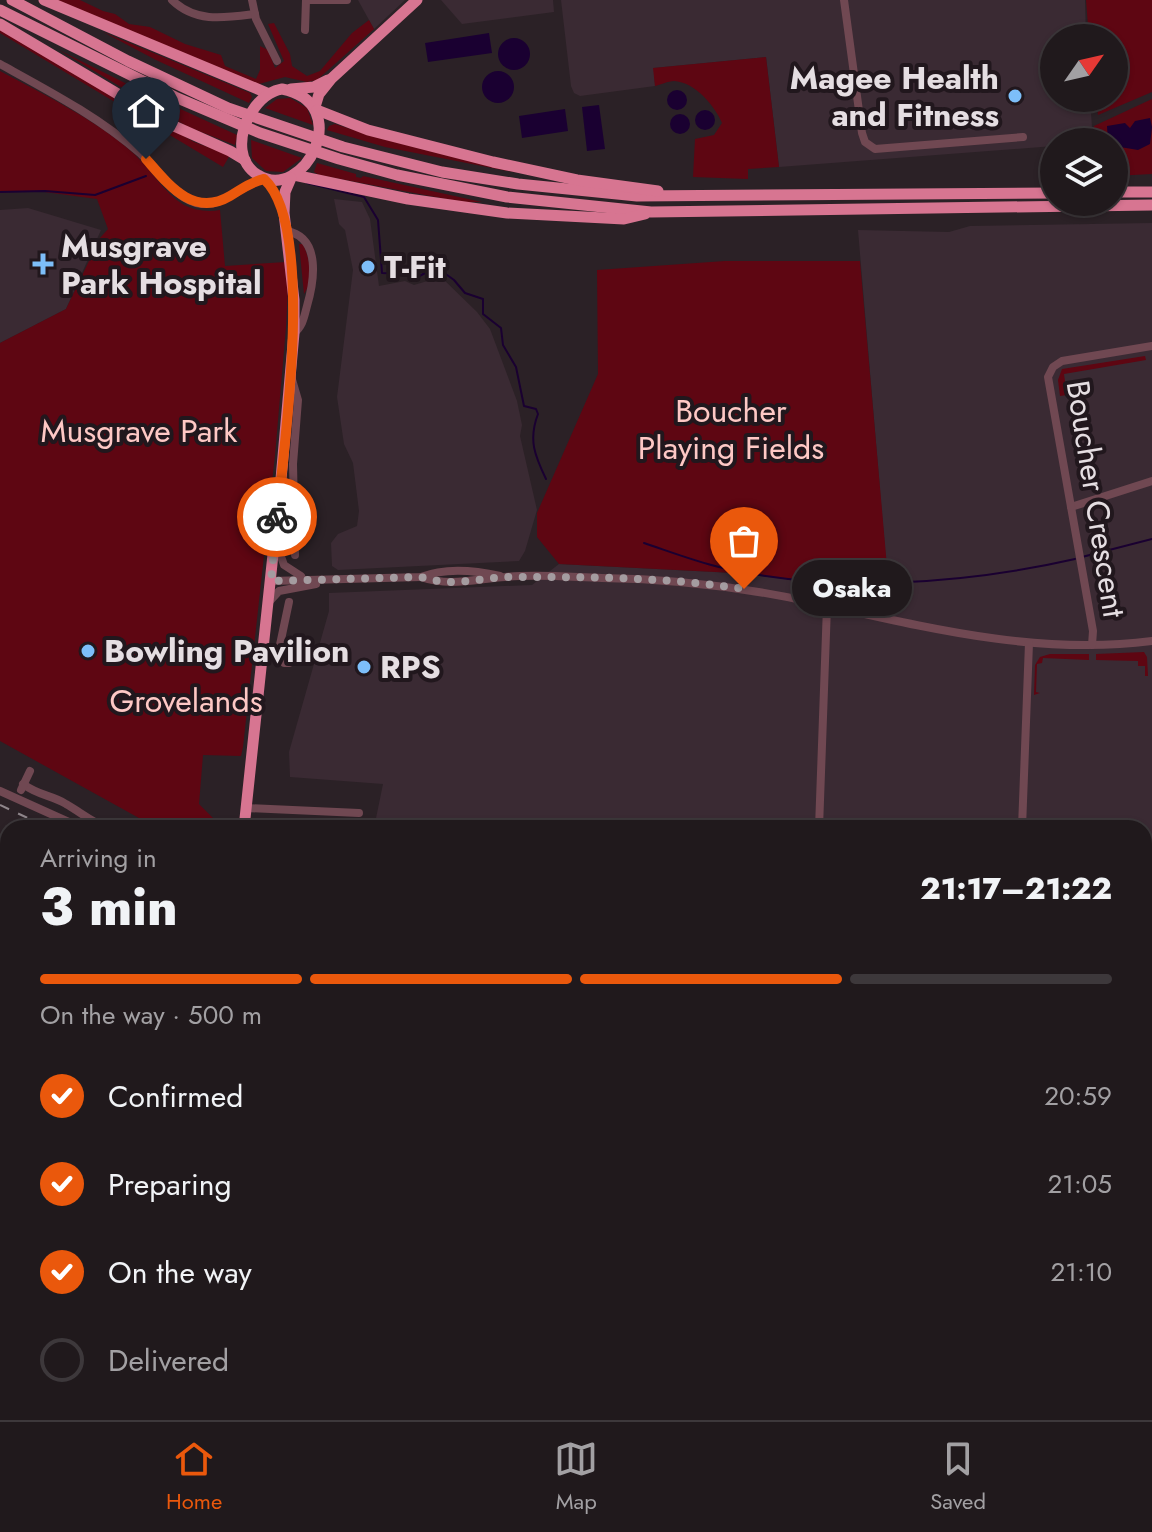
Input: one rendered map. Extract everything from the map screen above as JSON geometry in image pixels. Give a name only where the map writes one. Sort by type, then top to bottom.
[{"type":"highway","points":[[12,0],[226,113]]},
{"type":"highway","points":[[44,0],[267,93]]},
{"type":"highway","points":[[245,820],[275,537],[287,482],[294,300],[284,213],[285,192],[292,176],[308,161],[313,150],[319,128],[316,108],[323,88],[417,0]]},
{"type":"highway","points":[[0,10],[226,113],[397,175],[507,197],[651,212],[1152,205]]},
{"type":"highway","points":[[0,24],[142,110],[230,151],[265,179],[284,213]]},
{"type":"highway","points":[[246,163],[242,146],[247,125],[255,107],[267,93],[282,89],[308,89],[331,79]]},
{"type":"highway","points":[[282,89],[303,97],[316,108],[368,130],[577,180],[674,194]]},
{"type":"highway","points":[[341,153],[518,184],[637,196],[1040,193]]},
{"type":"highway","points":[[265,179],[292,176],[408,199],[507,213],[624,219],[651,212]]},
{"type":"highway","points":[[1128,192],[1152,192]]},
{"type":"street","points":[[173,0],[184,11],[202,17],[255,14]]},
{"type":"street","points":[[252,0],[255,14],[277,61]]},
{"type":"street","points":[[305,30],[306,0],[347,0]]},
{"type":"street","points":[[844,0],[862,133],[868,145],[875,149],[1023,137]]},
{"type":"street","points":[[0,64],[103,124],[146,159],[186,199],[204,204],[215,203],[265,179]]},
{"type":"street","points":[[243,187],[248,177],[246,163]]},
{"type":"street","points":[[286,231],[300,237],[313,260],[314,278],[309,298],[301,326],[294,333]]},
{"type":"street","points":[[294,300],[309,298]]},
{"type":"street","name":"Boucher Crescent","points":[[1092,645],[1093,631],[1082,565],[1049,387],[1050,372],[1062,361],[1152,346]]},
{"type":"street","points":[[1071,507],[1152,481]]},
{"type":"street","points":[[287,482],[295,555]]},
{"type":"street","points":[[275,537],[284,565],[301,576],[315,580]]},
{"type":"street","points":[[271,577],[301,576]]},
{"type":"street","points":[[271,577],[315,580],[421,577],[436,582],[506,577],[663,579],[744,589],[949,633],[1029,643],[1092,645],[1152,641]]},
{"type":"street","points":[[268,603],[279,591],[336,580]]},
{"type":"street","points":[[289,602],[280,637],[280,659],[289,663]]},
{"type":"street","points":[[819,820],[827,606]]},
{"type":"street","points":[[264,635],[280,637]]},
{"type":"street","points":[[1022,820],[1029,643]]},
{"type":"street","points":[[30,771],[22,787],[62,801],[89,820]]},
{"type":"street","points":[[0,791],[65,820]]},
{"type":"street","points":[[55,815],[62,801]]},
{"type":"street","points":[[246,808],[359,813]]},
{"type":"shaded area","points":[[358,0],[405,0],[374,29]]},
{"type":"shaded area","points":[[441,0],[553,0],[554,12],[462,24]]},
{"type":"shaded area","points":[[561,0],[1085,0],[1086,24],[1040,24],[1040,112],[1091,112],[1092,128],[1040,128],[1040,147],[779,167],[766,57],[654,68],[655,86],[580,96],[574,93]]},
{"type":"shaded area","points":[[489,33],[492,53],[428,62],[425,43]]},
{"type":"shaded area","points":[[514,38],[525,43],[530,54],[525,65],[514,70],[503,65],[498,54],[503,43]]},
{"type":"shaded area","points":[[498,71],[509,76],[514,87],[509,98],[498,103],[487,98],[482,87],[487,76]]},
{"type":"shaded area","points":[[677,90],[684,93],[687,100],[684,107],[677,110],[670,107],[667,100],[670,93]]},
{"type":"shaded area","points":[[599,105],[605,149],[587,151],[582,107]]},
{"type":"shaded area","points":[[565,109],[568,131],[522,138],[519,116]]},
{"type":"shaded area","points":[[705,110],[712,113],[715,120],[712,127],[705,130],[698,127],[695,120],[698,113]]},
{"type":"shaded area","points":[[680,114],[687,117],[690,124],[687,131],[680,134],[673,131],[670,124],[673,117]]},
{"type":"shaded area","points":[[1150,118],[1152,127],[1150,144],[1138,150],[1128,148],[1128,128],[1107,128],[1125,123],[1130,128],[1135,121]]},
{"type":"shaded area","points":[[334,199],[362,202],[370,219],[379,286],[405,281],[414,285],[441,277],[490,329],[517,401],[522,425],[520,436],[537,510],[519,561],[338,570],[332,566],[331,543],[338,534],[357,526],[359,511],[353,463],[344,444],[337,397],[353,270],[345,230],[339,224]]},
{"type":"shaded area","name":"Musgrave Park Hospital","points":[[28,208],[101,230],[66,309],[0,343],[0,210]]},
{"type":"shaded area","points":[[1152,223],[1152,820],[376,820],[383,784],[290,777],[289,752],[329,611],[329,593],[532,585],[559,564],[735,573],[855,587],[887,573],[858,230],[949,232],[970,226]]},
{"type":"green space","points":[[56,0],[80,0],[115,14],[129,24],[150,27],[185,44],[221,55],[225,66],[256,79],[260,70],[260,46],[268,50],[275,68],[284,61],[268,24],[274,23],[290,54],[292,66],[307,76],[320,71],[352,33],[369,20],[374,29],[317,80],[307,82],[285,77],[255,85]]},
{"type":"green space","points":[[1086,0],[1152,0],[1152,92],[1128,102],[1128,24],[1088,24]]},
{"type":"green space","points":[[0,28],[194,142],[230,155],[223,167],[0,33]]},
{"type":"green space","points":[[103,32],[250,93],[252,97],[249,103]]},
{"type":"green space","points":[[59,50],[237,135],[235,145],[188,127]]},
{"type":"green space","points":[[766,57],[779,167],[748,169],[748,179],[693,177],[695,139],[714,135],[722,123],[697,90],[674,81],[655,86],[653,68]]},
{"type":"green space","name":"Musgrave Park","points":[[0,71],[103,129],[139,158],[170,194],[184,205],[193,209],[220,210],[225,266],[286,262],[286,327],[275,455],[243,747],[241,756],[203,755],[199,804],[213,820],[143,820],[0,741],[0,343],[66,309],[100,238],[108,229],[97,199],[37,191],[0,191]]},
{"type":"green space","points":[[290,98],[307,108],[313,125],[265,108],[277,99]]},
{"type":"green space","points":[[1152,99],[1152,174],[1128,175],[1128,128],[1094,128]]},
{"type":"green space","points":[[335,124],[518,173],[385,147],[327,130]]},
{"type":"green space","points":[[251,140],[302,158],[283,172],[266,171],[252,158]]},
{"type":"green space","points":[[317,163],[356,174],[356,177],[482,202],[462,202],[319,175],[314,172]]},
{"type":"green space","points":[[299,244],[303,244],[310,269],[304,294]]},
{"type":"green space","name":"Boucher Playing Fields","points":[[725,261],[860,261],[889,589],[735,573],[559,564],[537,537],[537,513],[598,374],[597,270]]},
{"type":"green space","points":[[1145,356],[1146,360],[1064,374],[1067,395],[1060,396],[1058,380],[1062,369]]},
{"type":"green space","points":[[1144,652],[1148,676],[1145,676],[1145,666],[1138,666],[1138,661],[1096,660],[1096,654]]},
{"type":"green space","points":[[1089,654],[1089,660],[1043,658],[1042,663],[1037,664],[1036,692],[1040,693],[1034,695],[1035,665],[1040,657]]},
{"type":"waterway","points":[[0,192],[45,191],[95,195],[146,176]]},
{"type":"waterway","points":[[307,183],[364,197],[378,220],[382,273],[406,274],[416,278],[436,267],[465,293],[483,299],[483,314],[501,328],[503,345],[516,367],[524,406],[536,409],[538,414],[533,432],[534,448],[546,479]]},
{"type":"waterway","points":[[1082,557],[1152,539]]},
{"type":"waterway","points":[[644,543],[710,565],[806,581],[851,583],[943,580],[1075,559]]},
{"type":"railway","points":[[0,805],[32,820]]},
{"type":"way so far","points":[[277,517],[271,581],[421,577],[436,582],[506,577],[624,578],[663,579],[744,589]]},
{"type":"place","name":"Magee Health and Fitness","points":[[1015,96]]},
{"type":"place","name":"Musgrave Park Hospital","points":[[43,264]]},
{"type":"place","name":"T-Fit","points":[[368,267]]},
{"type":"place","name":"Osaka","points":[[744,589]]},
{"type":"place","name":"Bowling Pavilion","points":[[88,651]]},
{"type":"place","name":"RPS","points":[[364,667]]},
{"type":"route","points":[[146,159],[178,193],[195,203],[215,203],[251,182],[264,179],[272,187],[284,213],[294,300],[294,333],[277,517]]},
{"type":"park label","name":"Grovelands","points":[[186,701]]}]
